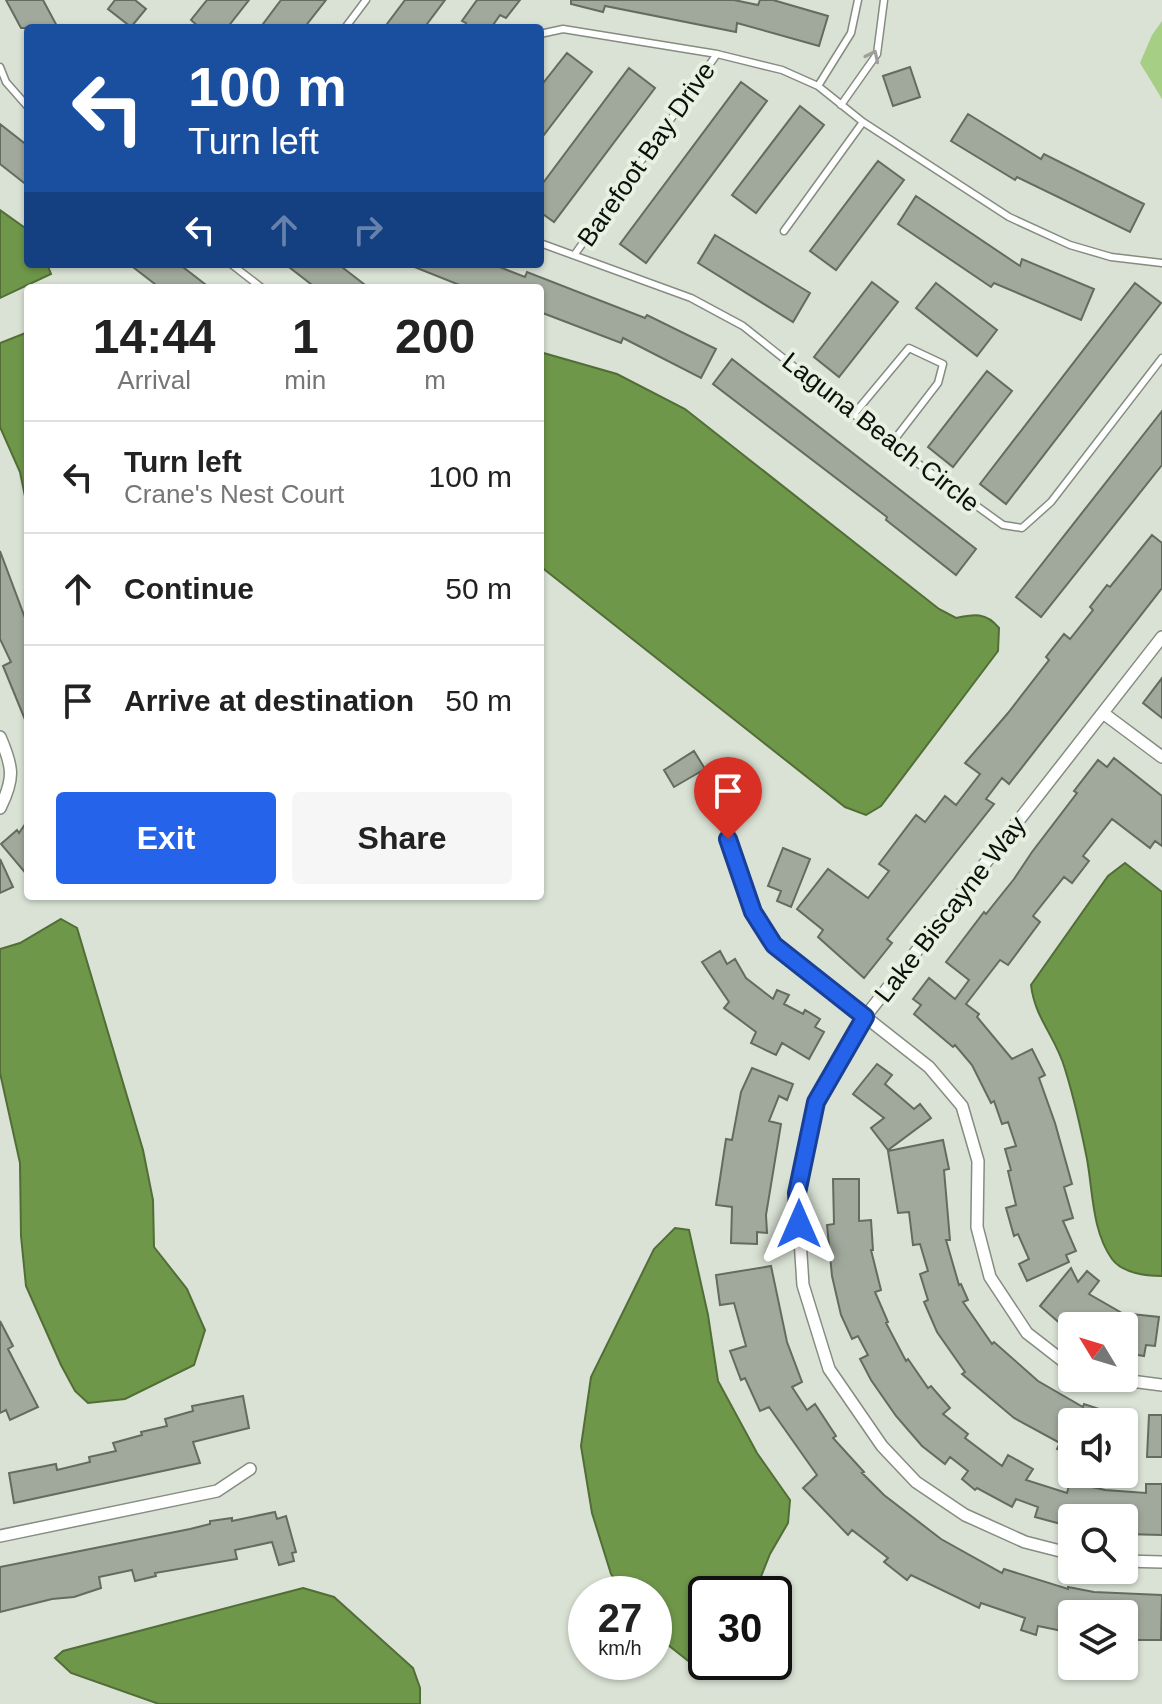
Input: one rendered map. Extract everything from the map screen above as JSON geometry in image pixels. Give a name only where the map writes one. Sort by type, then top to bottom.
[{"type":"street","name":"Lake Biscayne Way","points":[[1058,1550],[1025,1542],[965,1515],[916,1482],[882,1446],[829,1369],[803,1285],[797,1193],[816,1102],[865,1017],[1162,637]]},
{"type":"street","points":[[1103,713],[1162,757]]},
{"type":"street","points":[[0,737],[11,762],[11,786],[0,808]]},
{"type":"street","points":[[774,945],[929,1067],[962,1106],[978,1161],[977,1227],[990,1277],[1027,1333],[1058,1357]]},
{"type":"street","points":[[1138,1382],[1162,1385]]},
{"type":"street","points":[[0,1536],[217,1491],[250,1469]]},
{"type":"street","points":[[1138,1561],[1162,1562]]},
{"type":"lane","points":[[348,24],[366,0]]},
{"type":"lane","points":[[818,86],[851,33],[858,0]]},
{"type":"lane","points":[[841,105],[877,54],[884,0]]},
{"type":"lane","points":[[544,33],[563,29],[717,54],[782,70],[818,86],[863,122],[1009,217],[1084,249],[1111,257],[1162,263]]},
{"type":"lane","name":"Barefoot Bay Drive","points":[[575,254],[717,54]]},
{"type":"lane","points":[[0,67],[6,82],[24,102]]},
{"type":"lane","points":[[784,231],[863,122]]},
{"type":"lane","name":"Laguna Beach Circle","points":[[544,244],[691,298],[743,326],[891,444],[1003,525],[1022,528],[1051,502],[1162,358]]},
{"type":"lane","points":[[236,268],[257,284]]},
{"type":"lane","points":[[854,414],[909,348],[943,364],[938,383],[891,444]]},
{"type":"lane","points":[[728,839],[753,912],[774,945]]},
{"type":"shaded area","points":[[1162,21],[1162,99],[1140,63]]},
{"type":"shaded area","points":[[0,210],[24,227],[24,268],[49,268],[51,274],[24,284],[0,298]]},
{"type":"shaded area","points":[[24,334],[24,492],[20,472],[0,427],[0,343]]},
{"type":"shaded area","points":[[544,353],[617,374],[685,409],[939,609],[956,618],[984,617],[999,628],[998,651],[881,806],[866,815],[845,807],[544,569]]},
{"type":"shaded area","points":[[1125,863],[1162,892],[1162,1276],[1128,1271],[1116,1264],[1105,1248],[1094,1211],[1087,1159],[1068,1080],[1037,1008],[1031,985],[1108,876]]},
{"type":"shaded area","points":[[61,919],[77,928],[143,1150],[153,1200],[154,1247],[187,1289],[205,1330],[194,1365],[125,1399],[88,1403],[75,1391],[61,1365],[26,1286],[21,1236],[20,1163],[0,1073],[0,949],[20,943]]},
{"type":"shaded area","points":[[675,1228],[689,1230],[708,1315],[718,1381],[757,1453],[790,1500],[788,1523],[761,1576],[688,1576],[688,1661],[672,1648],[672,1576],[611,1574],[592,1513],[581,1446],[591,1377],[654,1249]]},
{"type":"shaded area","points":[[303,1588],[334,1597],[413,1668],[420,1688],[420,1704],[159,1704],[71,1673],[55,1658],[63,1651]]},
{"type":"building","points":[[6,0],[43,0],[56,24],[24,24],[21,28]]},
{"type":"building","points":[[115,0],[135,0],[146,9],[134,24],[127,24],[108,9]]},
{"type":"building","points":[[207,0],[249,0],[230,24],[196,24],[191,20]]},
{"type":"building","points":[[281,0],[326,0],[307,24],[263,24]]},
{"type":"building","points":[[405,0],[445,0],[427,24],[387,24]]},
{"type":"building","points":[[477,0],[520,0],[506,18],[500,15],[494,24],[465,24],[462,21]]},
{"type":"building","points":[[571,0],[734,0],[758,5],[760,0],[773,0],[828,16],[819,46],[737,23],[736,32],[605,6],[603,12],[571,4]]},
{"type":"building","points":[[567,53],[592,72],[544,135],[544,82]]},
{"type":"building","points":[[910,67],[920,97],[893,106],[883,76]]},
{"type":"building","points":[[629,68],[655,88],[554,222],[544,215],[544,182]]},
{"type":"building","points":[[741,82],[767,101],[646,263],[620,244]]},
{"type":"building","points":[[800,106],[824,125],[756,213],[732,195]]},
{"type":"building","points":[[968,114],[1041,159],[1044,154],[1144,204],[1130,232],[1017,177],[1015,180],[951,141]]},
{"type":"building","points":[[0,124],[24,143],[24,183],[0,164]]},
{"type":"building","points":[[878,161],[904,180],[836,270],[810,251]]},
{"type":"building","points":[[916,196],[1020,266],[1022,259],[1094,289],[1081,320],[994,283],[991,287],[898,224]]},
{"type":"building","points":[[715,235],[810,293],[793,322],[698,263]]},
{"type":"building","points":[[134,268],[184,268],[205,284],[155,284]]},
{"type":"building","points":[[290,268],[343,268],[364,284],[311,284]]},
{"type":"building","points":[[417,268],[502,268],[525,277],[527,272],[645,318],[647,315],[716,349],[701,378],[623,338],[621,343],[544,314],[544,284],[457,284]]},
{"type":"building","points":[[872,282],[898,302],[839,377],[814,357]]},
{"type":"building","points":[[936,283],[997,330],[977,356],[916,308]]},
{"type":"building","points":[[1135,283],[1161,303],[1006,504],[980,484]]},
{"type":"building","points":[[732,359],[976,549],[956,575],[886,520],[887,517],[713,384]]},
{"type":"building","points":[[987,371],[1012,391],[953,467],[928,447]]},
{"type":"building","points":[[1162,411],[1162,465],[1041,617],[1016,597]]},
{"type":"building","points":[[1152,535],[1162,543],[1162,588],[1009,784],[1002,778],[986,799],[994,804],[887,939],[892,943],[864,978],[818,937],[823,930],[797,909],[828,869],[868,898],[889,871],[879,864],[916,815],[925,822],[945,796],[956,805],[980,774],[965,763],[1049,660],[1046,657],[1064,634],[1070,639],[1093,610],[1090,607],[1107,585],[1110,587]]},
{"type":"building","points":[[0,551],[24,615],[24,717],[3,666],[11,662],[0,639]]},
{"type":"building","points":[[1162,678],[1162,718],[1143,703]]},
{"type":"building","points":[[694,751],[705,769],[674,787],[664,770]]},
{"type":"building","points":[[1114,758],[1162,796],[1162,846],[1155,841],[1150,848],[1112,819],[1083,856],[1089,861],[1072,883],[1064,877],[1033,916],[1040,922],[1008,965],[1000,960],[966,1004],[979,1014],[977,1017],[1012,1059],[1032,1049],[1045,1075],[1039,1078],[1072,1184],[1064,1187],[1073,1218],[1063,1221],[1076,1251],[1066,1255],[1069,1262],[1027,1281],[1019,1264],[1029,1259],[1018,1234],[1014,1236],[1006,1208],[1016,1205],[1005,1149],[1016,1146],[1008,1122],[1002,1124],[994,1101],[991,1103],[972,1065],[955,1045],[953,1047],[914,1014],[921,1005],[913,999],[929,978],[955,999],[969,980],[946,962],[1014,879],[1098,760],[1107,767]]},
{"type":"building","points":[[24,826],[24,871],[1,844],[17,830],[19,833]]},
{"type":"building","points":[[783,848],[810,859],[791,907],[777,901],[781,891],[768,886]]},
{"type":"building","points":[[0,859],[13,887],[0,893]]},
{"type":"building","points":[[720,951],[727,964],[735,959],[746,978],[773,999],[777,990],[789,995],[784,1004],[803,1014],[805,1010],[820,1019],[815,1027],[824,1032],[809,1059],[782,1043],[776,1055],[751,1043],[756,1032],[724,1008],[729,1002],[702,962]]},
{"type":"building","points":[[877,1064],[892,1075],[885,1084],[914,1109],[920,1104],[931,1118],[888,1150],[871,1128],[884,1118],[853,1094]]},
{"type":"building","points":[[752,1068],[793,1084],[787,1100],[779,1096],[769,1121],[781,1124],[766,1215],[767,1233],[757,1232],[757,1244],[731,1243],[732,1207],[716,1205],[726,1139],[732,1140],[741,1092]]},
{"type":"building","points":[[943,1140],[949,1169],[944,1170],[950,1240],[946,1240],[959,1285],[968,1300],[963,1302],[992,1344],[994,1342],[1038,1381],[1083,1407],[1084,1404],[1096,1408],[1058,1408],[1058,1442],[1014,1418],[962,1374],[965,1372],[937,1332],[924,1302],[928,1300],[920,1274],[928,1271],[920,1244],[913,1245],[909,1212],[898,1213],[888,1151]]},
{"type":"building","points":[[833,1179],[859,1179],[859,1221],[871,1220],[871,1250],[881,1290],[875,1292],[886,1323],[906,1361],[908,1359],[928,1388],[931,1386],[950,1408],[943,1414],[968,1434],[965,1438],[1002,1466],[1008,1455],[1033,1469],[1026,1480],[1067,1493],[1068,1488],[1096,1488],[1146,1493],[1146,1484],[1162,1484],[1162,1535],[1138,1534],[1138,1504],[1058,1504],[1058,1523],[1035,1517],[1038,1507],[1016,1499],[1012,1507],[977,1488],[975,1490],[962,1479],[968,1471],[950,1457],[945,1464],[922,1446],[871,1380],[860,1359],[868,1355],[858,1336],[852,1339],[841,1315],[832,1276],[827,1225],[834,1224]]},
{"type":"building","points":[[771,1266],[787,1342],[802,1382],[792,1387],[807,1410],[815,1404],[836,1436],[833,1438],[884,1495],[941,1539],[1002,1573],[1004,1569],[1068,1589],[1162,1595],[1161,1640],[1138,1640],[1138,1600],[1058,1600],[1058,1630],[1038,1626],[1036,1635],[1021,1630],[1025,1618],[981,1603],[979,1608],[911,1575],[907,1580],[884,1562],[888,1558],[852,1530],[848,1535],[803,1488],[817,1475],[769,1407],[760,1411],[745,1378],[741,1380],[730,1351],[746,1346],[734,1303],[720,1305],[716,1275]]},
{"type":"building","points":[[1071,1268],[1078,1282],[1087,1271],[1099,1281],[1089,1294],[1120,1312],[1058,1312],[1058,1322],[1040,1306]]},
{"type":"building","points":[[1138,1315],[1159,1317],[1155,1346],[1146,1345],[1144,1356],[1138,1355]]},
{"type":"building","points":[[0,1321],[13,1346],[8,1349],[38,1407],[10,1420],[6,1410],[0,1413]]},
{"type":"building","points":[[243,1396],[249,1428],[193,1442],[200,1463],[14,1503],[9,1473],[56,1464],[57,1470],[90,1462],[89,1457],[116,1451],[113,1443],[167,1426],[165,1419],[193,1411],[192,1406]]},
{"type":"building","points":[[1149,1415],[1162,1415],[1162,1457],[1147,1457]]},
{"type":"building","points":[[275,1512],[277,1519],[286,1516],[296,1552],[292,1553],[294,1561],[279,1565],[272,1542],[235,1550],[237,1559],[155,1573],[156,1576],[135,1581],[132,1570],[99,1577],[101,1588],[74,1597],[52,1599],[0,1612],[0,1567],[190,1529],[210,1524],[210,1521],[232,1518],[232,1521]]},
{"type":"route","points":[[728,839],[753,912],[774,945],[865,1017],[816,1102],[797,1193],[799,1224]]}]
